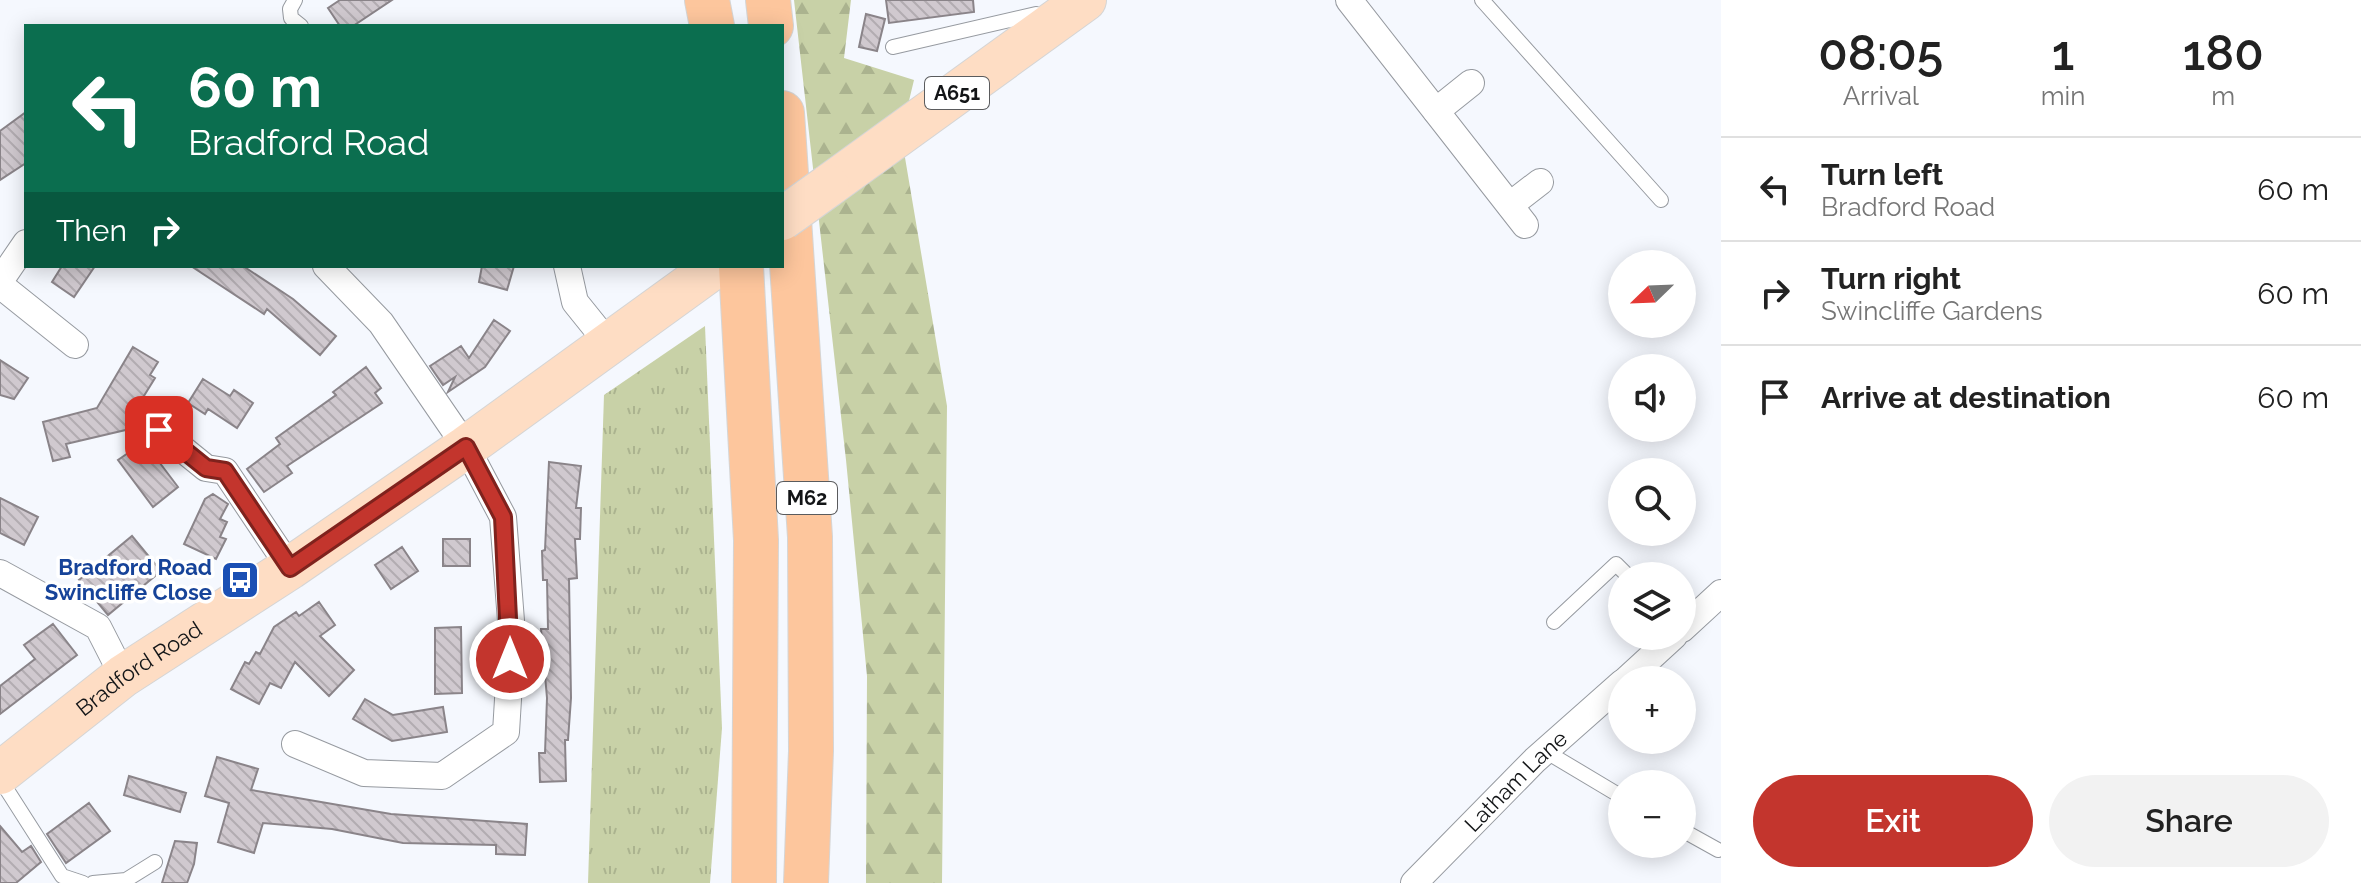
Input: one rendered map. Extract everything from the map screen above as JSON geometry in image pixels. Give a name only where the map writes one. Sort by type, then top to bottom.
[{"type":"highway","points":[[707,0],[712,24]]},
{"type":"highway","points":[[768,0],[771,24]]},
{"type":"highway","name":"M62","points":[[784,143],[810,537],[811,751],[806,883]]},
{"type":"highway","name":"M62","points":[[741,268],[756,540],[754,883]]},
{"type":"main road","name":"A651","points":[[784,218],[1069,12]]},
{"type":"main road","name":"Bradford Road","points":[[0,776],[123,676],[290,568],[466,447],[713,268]]},
{"type":"street","points":[[1349,0],[1517,215],[1540,182]]},
{"type":"street","points":[[1436,111],[1471,83]]},
{"type":"street","points":[[24,246],[0,283],[75,345]]},
{"type":"street","points":[[295,744],[364,773],[442,776],[506,732],[512,634],[503,517],[466,447],[381,323],[328,268]]},
{"type":"street","points":[[567,268],[575,302],[622,332]]},
{"type":"street","points":[[159,430],[206,468],[225,471],[290,568]]},
{"type":"street","points":[[0,573],[98,627],[123,676]]},
{"type":"street","points":[[1696,616],[1721,593]]},
{"type":"street","name":"Latham Lane","points":[[1641,666],[1659,650]]},
{"type":"street","name":"Latham Lane","points":[[1414,883],[1545,751],[1608,696]]},
{"type":"lane","points":[[295,0],[290,9],[291,18],[298,24]]},
{"type":"lane","points":[[1482,0],[1661,200]]},
{"type":"lane","points":[[893,47],[1036,14],[1069,12]]},
{"type":"lane","points":[[1554,622],[1608,571]]},
{"type":"lane","points":[[1545,751],[1608,789]]},
{"type":"lane","points":[[0,776],[62,876],[83,883]]},
{"type":"lane","points":[[1696,838],[1718,850]]},
{"type":"lane","points":[[93,883],[126,880],[155,862]]},
{"type":"green space","points":[[794,0],[851,0],[844,58],[914,80],[901,134],[947,406],[942,883],[866,883],[867,676]]},
{"type":"green space","points":[[705,326],[722,728],[710,883],[588,883],[604,395]]},
{"type":"building","points":[[340,0],[392,0],[356,24],[339,24],[328,8]]},
{"type":"building","points":[[886,0],[973,0],[974,12],[889,23]]},
{"type":"building","points":[[866,14],[885,19],[877,51],[859,47]]},
{"type":"building","points":[[24,113],[24,164],[0,180],[0,131]]},
{"type":"building","points":[[61,268],[94,268],[74,297],[52,282]]},
{"type":"building","points":[[194,268],[246,268],[293,299],[336,336],[320,355],[267,309],[264,314]]},
{"type":"building","points":[[482,268],[513,268],[507,290],[479,282]]},
{"type":"building","points":[[494,320],[510,331],[485,367],[448,392],[455,377],[443,385],[430,366],[461,346],[469,358]]},
{"type":"building","points":[[133,347],[158,362],[150,375],[155,378],[129,420],[134,428],[66,444],[70,457],[53,461],[43,422],[97,408]]},
{"type":"building","points":[[0,360],[28,378],[14,399],[0,395]]},
{"type":"building","points":[[366,367],[381,388],[375,393],[382,403],[287,466],[292,473],[264,492],[247,469],[280,444],[276,438],[336,395],[333,392]]},
{"type":"building","points":[[203,379],[230,396],[234,390],[253,403],[237,428],[208,409],[205,414],[188,403]]},
{"type":"building","points":[[144,442],[178,487],[153,507],[118,460]]},
{"type":"building","points":[[549,462],[581,466],[576,508],[581,508],[580,539],[575,539],[577,578],[569,579],[571,698],[568,740],[565,740],[566,781],[540,782],[539,753],[545,753],[547,698],[541,629],[548,629],[547,580],[543,580],[542,551],[545,550]]},
{"type":"building","points":[[213,494],[228,504],[220,519],[227,522],[220,537],[226,539],[216,559],[184,544],[205,499]]},
{"type":"building","points":[[0,498],[38,517],[24,545],[0,533]]},
{"type":"building","points":[[132,536],[161,571],[108,615],[79,580]]},
{"type":"building","points":[[443,539],[470,539],[470,566],[443,566]]},
{"type":"building","points":[[402,547],[418,571],[391,589],[375,565]]},
{"type":"building","points":[[319,602],[335,625],[320,636],[354,670],[329,696],[295,662],[281,688],[270,683],[259,704],[231,689],[245,662],[249,664],[256,652],[260,654],[274,627],[296,612],[299,616]]},
{"type":"building","points":[[53,624],[77,655],[0,714],[0,686],[35,659],[24,645]]},
{"type":"building","points":[[461,627],[462,693],[435,694],[435,628]]},
{"type":"building","points":[[365,699],[393,715],[443,707],[447,732],[392,741],[353,719]]},
{"type":"building","points":[[217,757],[258,769],[251,790],[391,814],[527,824],[525,855],[496,854],[496,845],[403,843],[332,829],[263,823],[254,853],[218,842],[229,803],[205,796]]},
{"type":"building","points":[[129,776],[186,793],[180,812],[124,795]]},
{"type":"building","points":[[89,803],[110,831],[66,863],[47,834]]},
{"type":"building","points":[[0,826],[22,852],[31,846],[41,862],[16,883],[0,883]]},
{"type":"building","points":[[175,841],[197,843],[194,864],[187,883],[162,883]]},
{"type":"place","name":"Bradford Road Swincliffe Close","points":[[240,580]]},
{"type":"route","points":[[159,430],[206,468],[225,471],[259,516],[290,568],[466,447],[503,517],[512,634],[510,659]]}]
